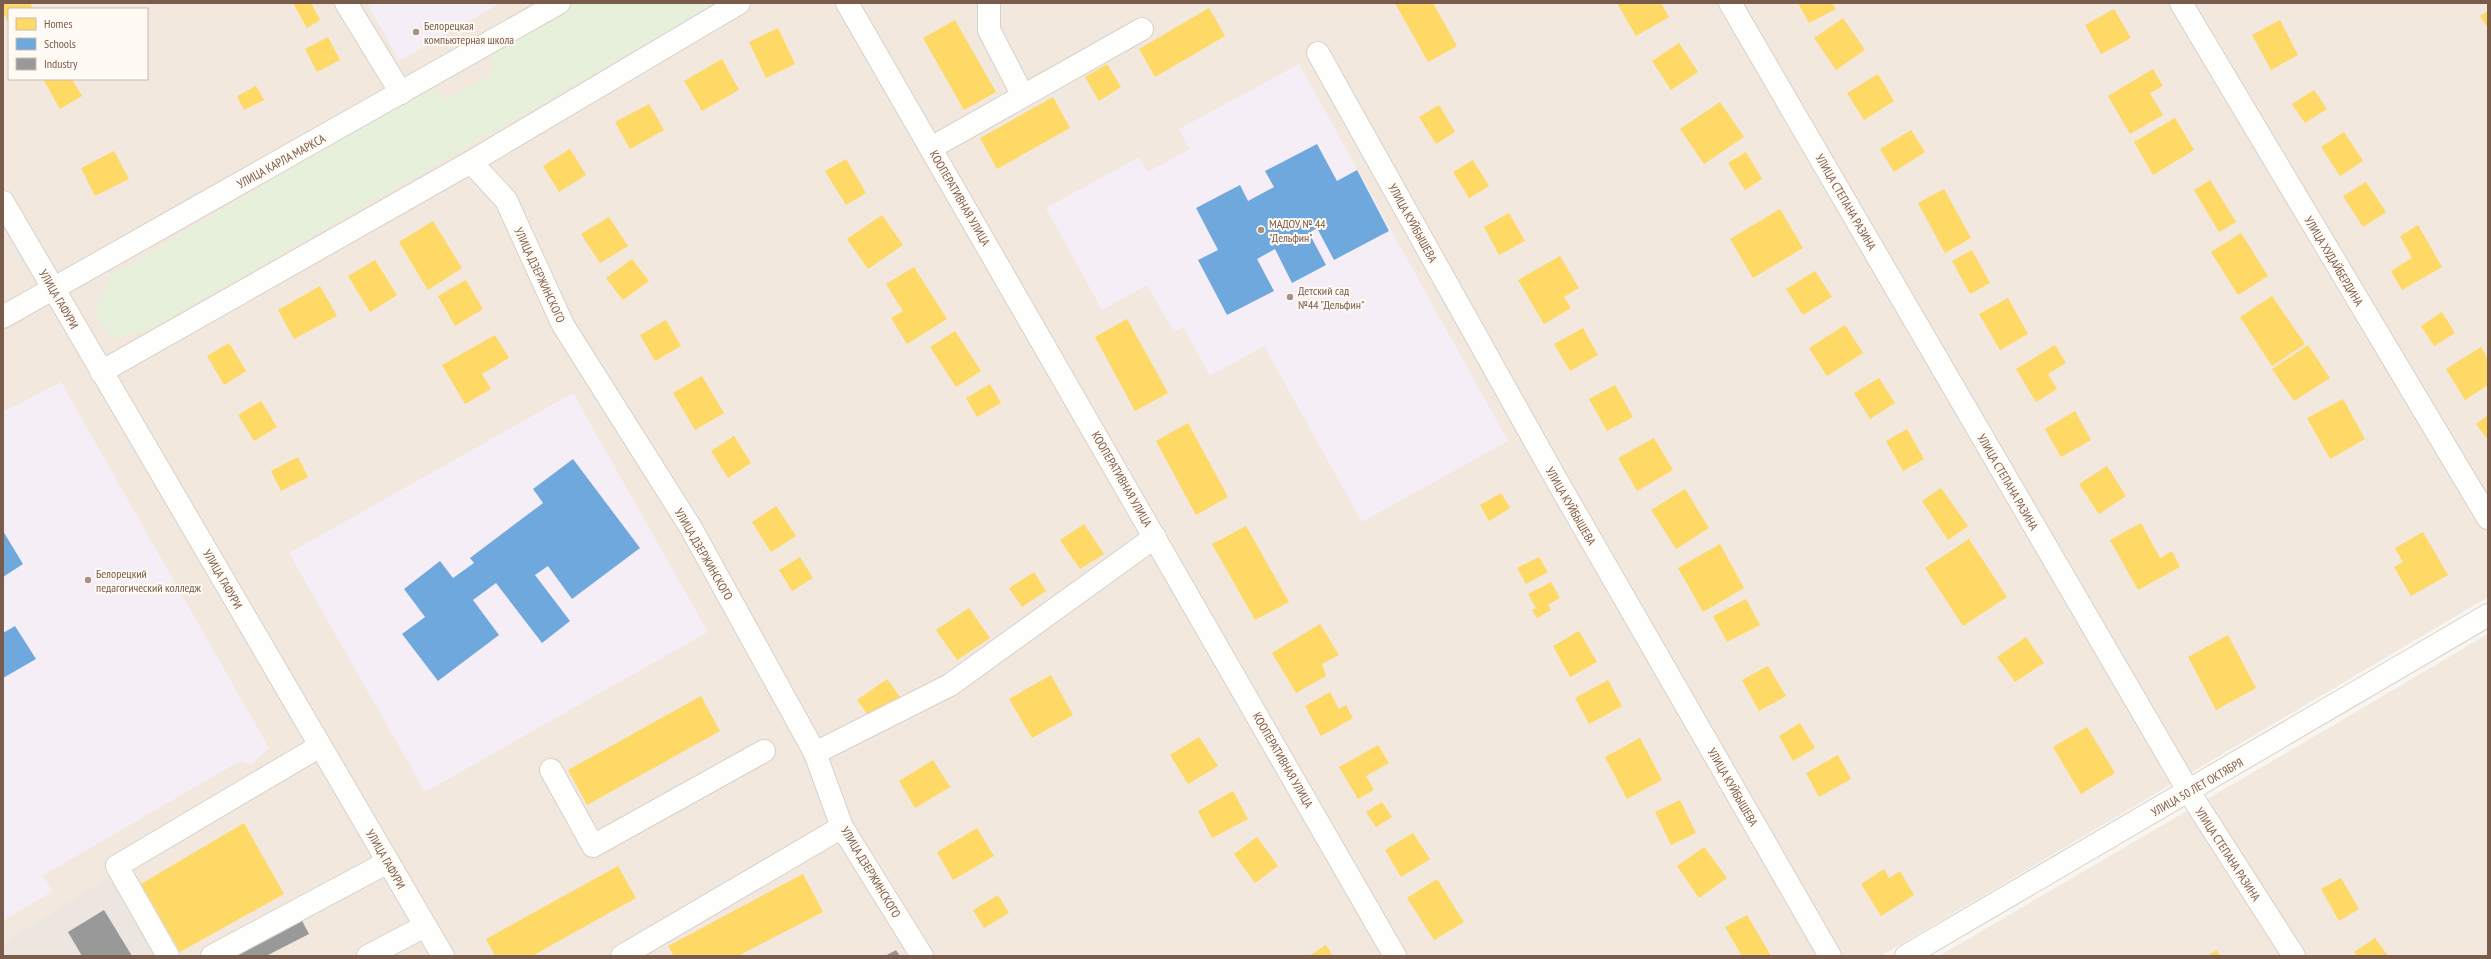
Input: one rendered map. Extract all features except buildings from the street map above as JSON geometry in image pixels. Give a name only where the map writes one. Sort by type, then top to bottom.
[{"type":"street","points":[[346,3],[401,93]]},
{"type":"street","name":"УЛИЦА КАРЛА МАРКСА","points":[[3,317],[559,3]]},
{"type":"street","points":[[101,372],[471,162],[739,3]]},
{"type":"street","name":"КООПЕРАТИВНАЯ УЛИЦА","points":[[847,3],[1395,956]]},
{"type":"street","points":[[989,3],[989,30],[1023,96]]},
{"type":"street","name":"УЛИЦА СТЕПАНА РАЗИНА","points":[[1730,3],[2188,792],[2294,956]]},
{"type":"street","name":"УЛИЦА ХУДАЙБЕРДИНА","points":[[2181,3],[2488,518]]},
{"type":"street","points":[[931,148],[1142,29]]},
{"type":"street","name":"УЛИЦА КУЙБЫШЕВА","points":[[1318,53],[1556,479],[1830,956]]},
{"type":"street","name":"УЛИЦА ДЗЕРЖИНСКОГО","points":[[471,162],[506,200],[563,325],[691,528],[815,753],[842,827],[922,956]]},
{"type":"street","name":"УЛИЦА ГАФУРИ","points":[[3,202],[443,956]]},
{"type":"street","points":[[815,753],[950,685],[1155,537]]},
{"type":"street","name":"УЛИЦА 50 ЛЕТ ОКТЯБРЯ","points":[[1906,956],[2488,615]]},
{"type":"street","points":[[168,956],[117,866],[320,746]]},
{"type":"street","points":[[551,770],[593,846],[764,751]]},
{"type":"street","points":[[622,956],[842,827]]},
{"type":"street","points":[[212,956],[388,862]]},
{"type":"street","points":[[368,956],[425,926]]},
{"type":"shaded area","points":[[3,3],[2488,3],[2488,597],[1881,956],[3,956]]},
{"type":"shaded area","name":"Белорецкая компьютерная школа","points":[[367,3],[501,3],[399,61]]},
{"type":"shaded area","name":"Детский сад №44 \"Дельфин\"","points":[[1299,64],[1508,441],[1362,522],[1264,346],[1210,376],[1183,327],[1174,332],[1147,285],[1102,310],[1046,208],[1139,157],[1148,172],[1190,149],[1179,129]]},
{"type":"shaded area","name":"Белорецкий педагогический колледж","points":[[61,382],[269,748],[251,765],[240,761],[42,876],[53,891],[3,921],[3,412]]},
{"type":"shaded area","points":[[573,393],[708,632],[425,792],[289,553]]},
{"type":"shaded area","points":[[2488,634],[2488,956],[1939,956],[2322,732]]},
{"type":"shaded area","points":[[113,875],[159,956],[3,956],[3,944]]},
{"type":"green space","points":[[578,3],[716,3],[154,327],[112,339],[95,316],[110,276],[431,86],[445,100],[491,75],[492,52]]},
{"type":"place","name":"Белорецкая компьютерная школа","points":[[416,32]]},
{"type":"place","name":"МАДОУ № 44 \"Дельфин\"","points":[[1261,230]]},
{"type":"place","name":"Детский сад №44 \"Дельфин\"","points":[[1290,297]]},
{"type":"place","name":"Белорецкий педагогический колледж","points":[[88,580]]}]
